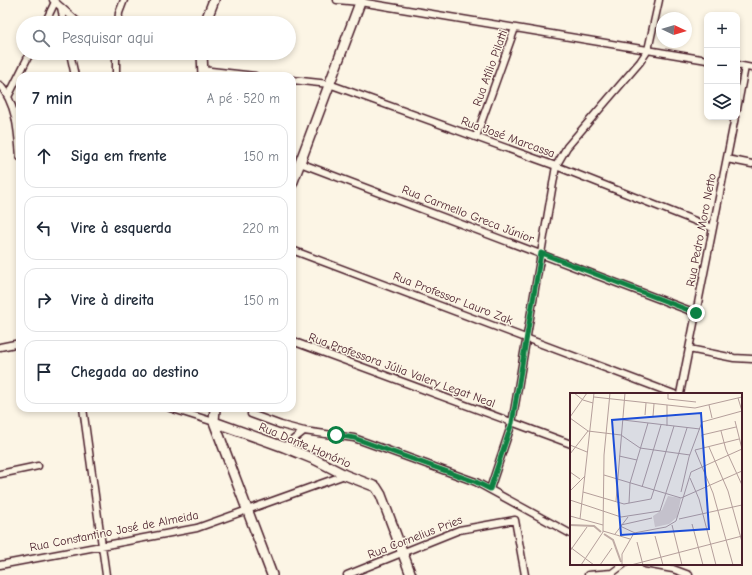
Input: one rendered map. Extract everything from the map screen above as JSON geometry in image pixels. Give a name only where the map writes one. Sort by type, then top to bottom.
[{"type":"street","points":[[119,16],[124,0]]},
{"type":"street","points":[[208,16],[214,0]]},
{"type":"street","points":[[337,0],[361,1],[704,59]]},
{"type":"street","points":[[490,489],[512,423],[556,166],[567,147],[640,62],[648,50],[659,0]]},
{"type":"street","points":[[48,16],[54,1],[71,16]]},
{"type":"street","points":[[296,174],[361,1]]},
{"type":"street","points":[[61,7],[63,16]]},
{"type":"street","name":"Rua Atílio Pilatti","points":[[476,137],[516,28]]},
{"type":"street","points":[[21,72],[27,60]]},
{"type":"street","points":[[72,60],[74,72]]},
{"type":"street","points":[[115,60],[116,72]]},
{"type":"street","points":[[202,60],[203,72]]},
{"type":"street","points":[[740,98],[749,67]]},
{"type":"street","name":"Rua José Marcassa","points":[[296,80],[330,84],[556,166],[713,228]]},
{"type":"street","points":[[8,98],[16,82]]},
{"type":"street","points":[[0,85],[8,98],[16,122]]},
{"type":"street","name":"Rua Pedro Moro Netto","points":[[680,393],[735,120]]},
{"type":"street","points":[[727,159],[752,164]]},
{"type":"street","name":"Rua Carmello Greca Júnior","points":[[300,163],[541,253],[696,313]]},
{"type":"street","name":"Rua Professor Lauro Zak","points":[[296,251],[671,393]]},
{"type":"street","name":"Rua Professora Júlia Valery Legat Neal","points":[[296,342],[570,444]]},
{"type":"street","points":[[0,347],[16,344]]},
{"type":"street","points":[[689,350],[734,358],[752,359]]},
{"type":"street","points":[[83,412],[106,575]]},
{"type":"street","name":"Rua Dante Honório","points":[[183,412],[286,445],[345,475],[376,487],[381,495],[403,553]]},
{"type":"street","points":[[215,412],[214,422],[272,575]]},
{"type":"street","points":[[251,414],[281,425],[304,431],[354,438],[476,482],[570,533]]},
{"type":"street","points":[[286,445],[304,431]]},
{"type":"street","points":[[0,474],[38,466]]},
{"type":"street","name":"Rua Constantino José de Almeida","points":[[0,565],[197,528],[345,475]]},
{"type":"street","name":"Rua Cornelius Pries","points":[[348,575],[459,530],[515,520],[525,575]]},
{"type":"street","points":[[403,553],[411,575]]},
{"type":"street","points":[[588,575],[612,574],[623,565]]},
{"type":"street","points":[[654,565],[673,569],[689,575]]},
{"type":"route","points":[[336,435],[354,438],[476,482],[490,489],[512,423],[541,253],[696,313]]}]
